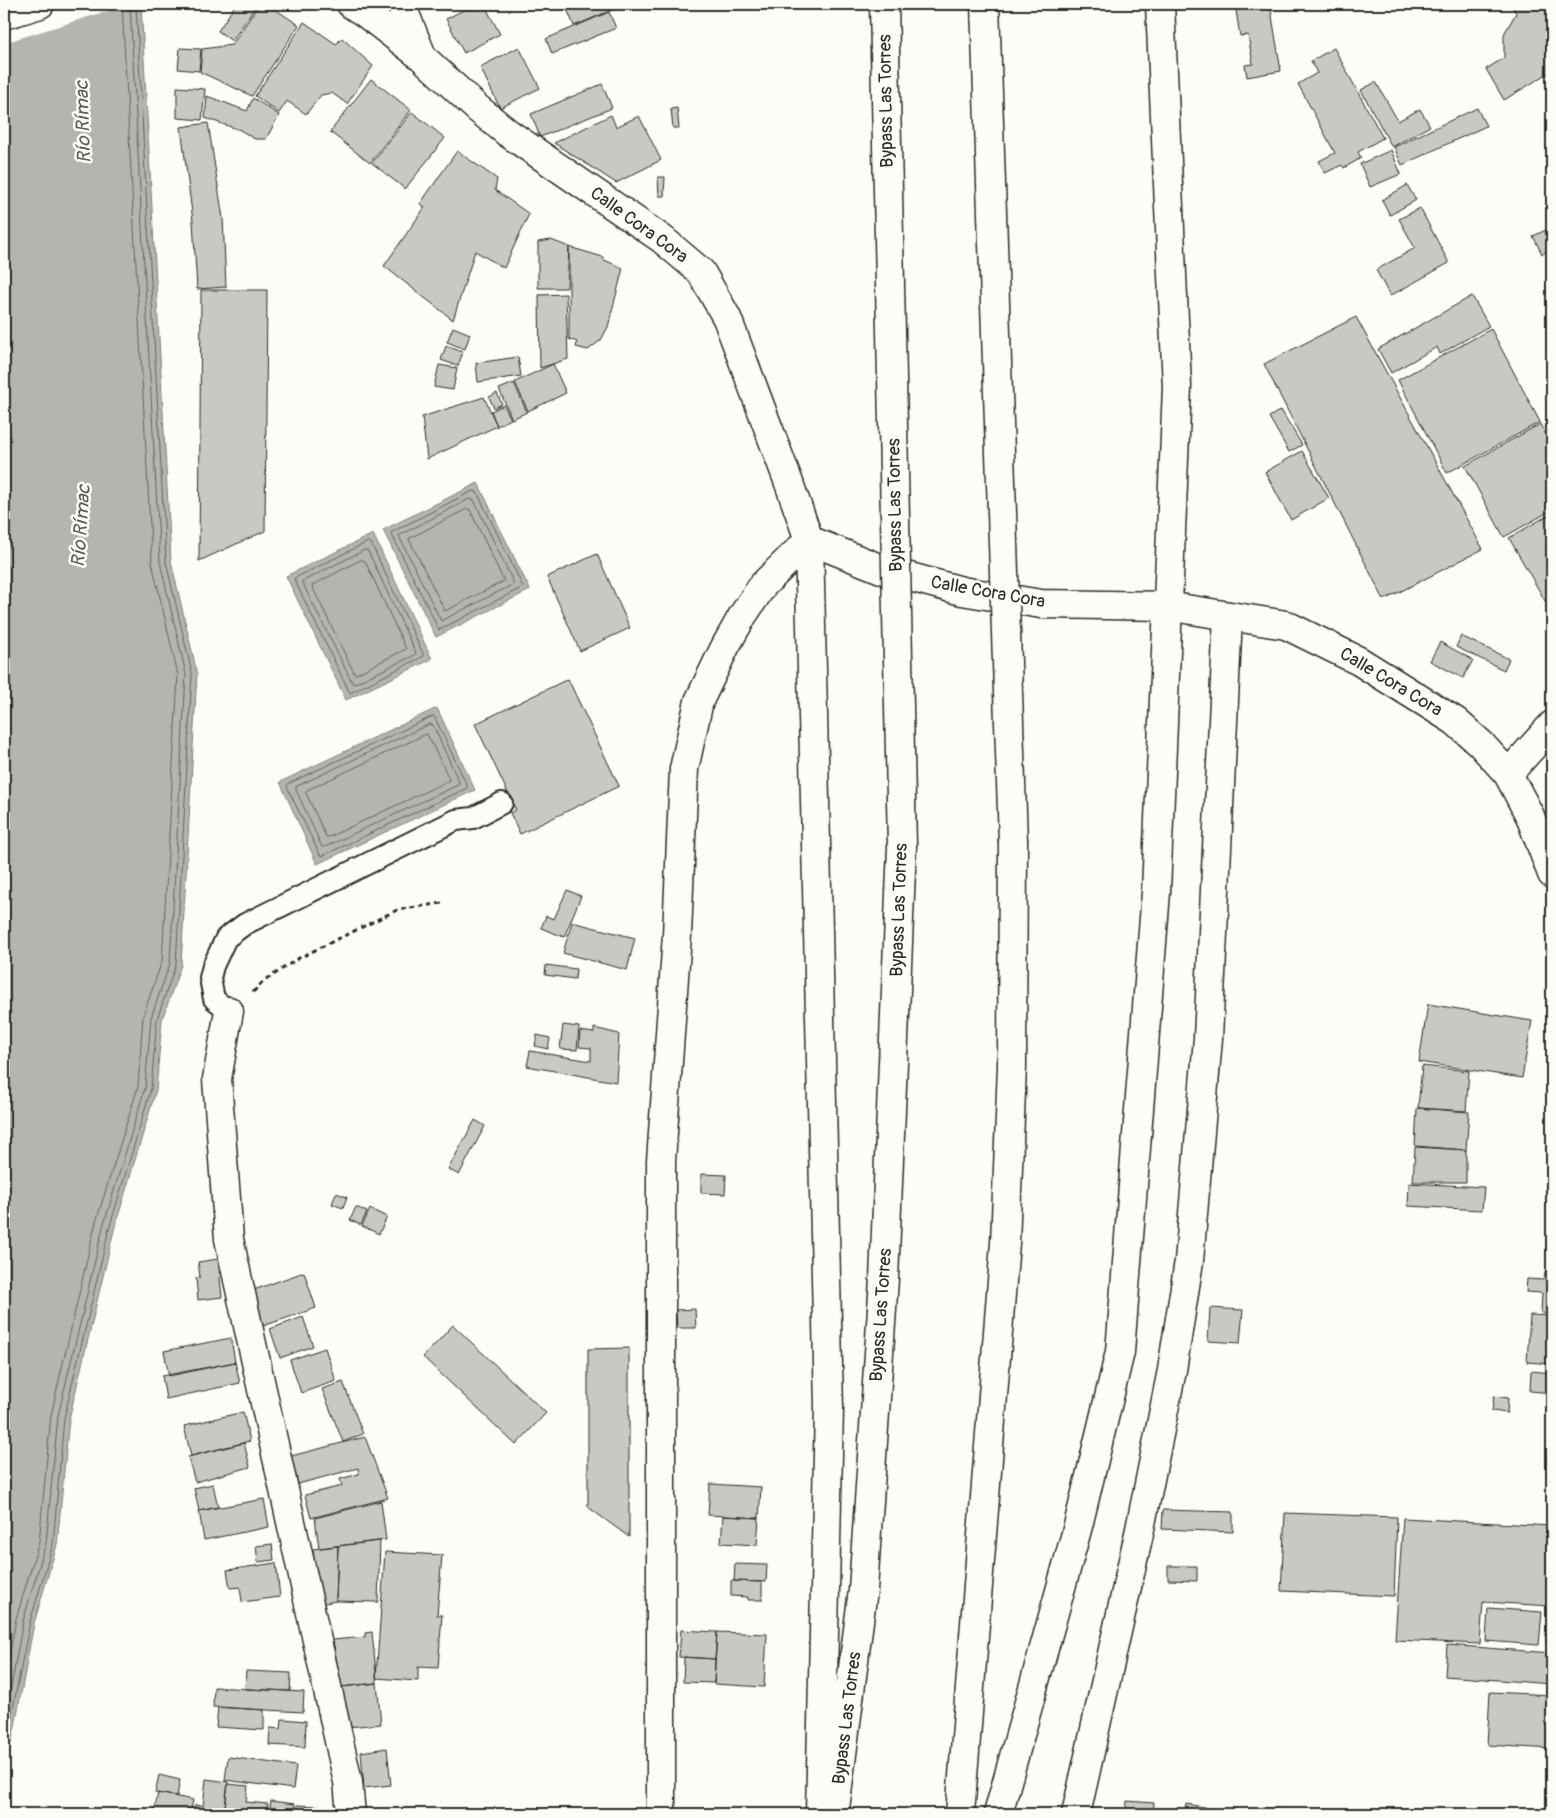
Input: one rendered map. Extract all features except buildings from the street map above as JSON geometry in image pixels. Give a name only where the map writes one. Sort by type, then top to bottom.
[{"type":"main road","points":[[4,15],[40,4]]},
{"type":"main road","name":"Calle Cora Cora","points":[[351,4],[365,12],[422,57],[477,108],[508,133],[662,239],[701,272],[727,318],[809,540],[884,570],[962,591],[1041,604],[1167,606],[1286,625],[1359,661],[1455,721],[1480,743],[1508,774],[1530,816],[1552,874]]},
{"type":"main road","name":"Calle Cora Cora","points":[[401,4],[422,57]]},
{"type":"main road","name":"Bypass Las Torres","points":[[834,1814],[861,1600],[866,1541],[884,1279],[902,846],[884,4]]},
{"type":"main road","points":[[960,1814],[1005,1243],[1012,1066],[1013,842],[985,4]]},
{"type":"main road","points":[[998,1814],[1078,1526],[1120,1352],[1156,892],[1177,387],[1160,4]]},
{"type":"main road","points":[[661,1814],[661,1161],[677,935],[684,769],[699,701],[725,646],[763,585],[809,540]]},
{"type":"main road","points":[[809,540],[829,1408],[820,1814]]},
{"type":"main road","points":[[1076,1814],[1140,1529],[1172,1370],[1190,1261],[1208,1038],[1228,616]]},
{"type":"main road","points":[[1508,774],[1552,724]]},
{"type":"main road","points":[[228,1011],[217,1079],[229,1239],[348,1782],[351,1814]]},
{"type":"lane","points":[[228,1011],[214,999],[210,978],[213,966],[226,938],[245,924],[447,824],[456,820],[473,818],[502,803]]},
{"type":"path","points":[[228,1011],[240,1005],[264,981],[299,958],[397,910],[442,903]]},
{"type":"water","name":"Río Rímac","points":[[4,4],[141,4],[171,561],[197,673],[181,965],[162,1020],[156,1090],[114,1230],[69,1419],[57,1545],[34,1623],[4,1774]]},
{"type":"water","points":[[478,483],[530,590],[436,637],[383,530]]},
{"type":"water","points":[[373,534],[432,659],[346,700],[286,576]]},
{"type":"water","points":[[437,708],[475,790],[317,864],[280,782]]},
{"type":"pier","points":[[4,4],[130,4],[4,43]]}]
